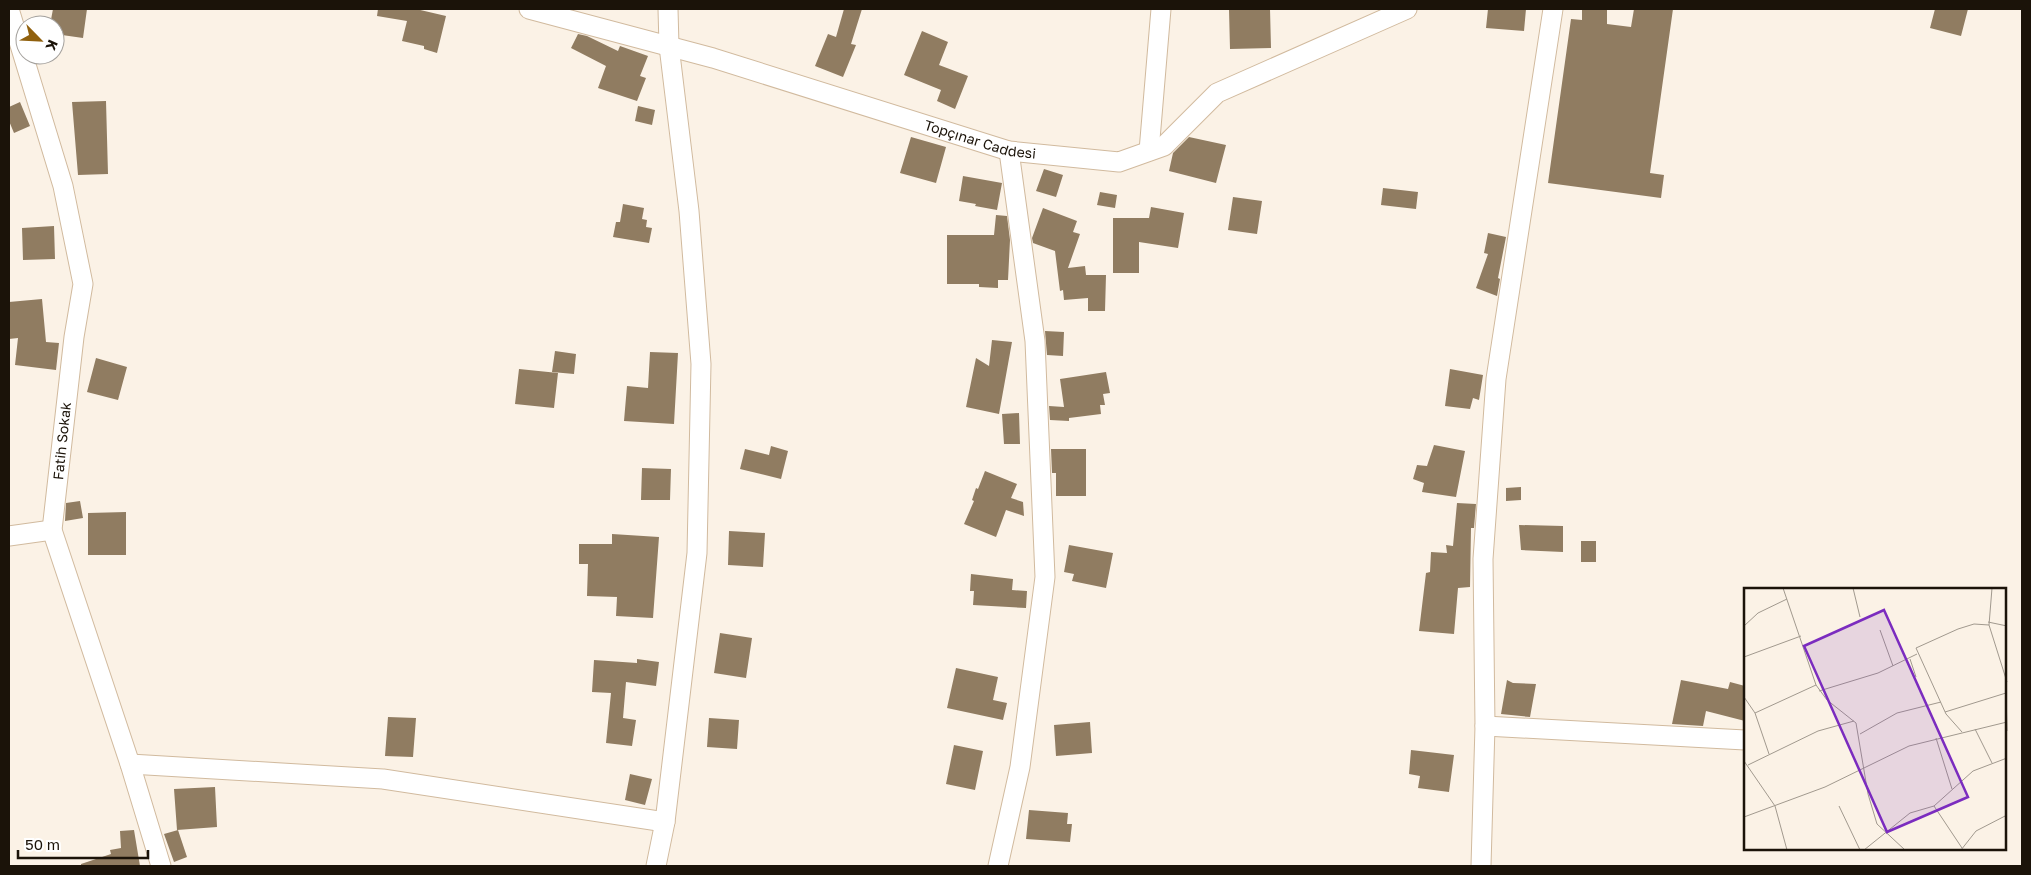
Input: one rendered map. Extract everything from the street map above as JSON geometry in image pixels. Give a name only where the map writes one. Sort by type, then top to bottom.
[{"type":"street","name":"Fatih Sokak","points":[[9,9],[63,186],[83,284],[74,337],[52,530],[130,764],[161,866]]},
{"type":"street","name":"Topçınar Caddesi","points":[[529,9],[713,58],[1009,151],[1119,162],[1164,146],[1217,93],[1407,9]]},
{"type":"street","points":[[656,866],[665,822],[697,553],[701,364],[688,211],[669,46],[668,9]]},
{"type":"street","points":[[1149,151],[1161,9]]},
{"type":"street","points":[[1481,866],[1485,726],[1483,559],[1496,379],[1553,9]]},
{"type":"street","points":[[998,866],[1020,767],[1045,577],[1035,342],[1009,151]]},
{"type":"street","points":[[9,536],[52,530]]},
{"type":"street","points":[[1485,726],[1744,740]]},
{"type":"street","points":[[130,764],[383,779],[665,822]]},
{"type":"building","points":[[53,9],[87,9],[83,38],[65,35],[65,15],[52,15]]},
{"type":"building","points":[[378,9],[416,9],[446,16],[437,53],[424,49],[424,46],[402,41],[407,21],[377,16]]},
{"type":"building","points":[[844,9],[862,9],[851,44],[856,45],[843,77],[815,66],[828,34],[836,37]]},
{"type":"building","points":[[1229,9],[1270,9],[1271,48],[1230,49]]},
{"type":"building","points":[[1488,9],[1526,9],[1524,31],[1486,28]]},
{"type":"building","points":[[1582,9],[1607,9],[1607,24],[1631,27],[1634,9],[1673,9],[1650,173],[1664,175],[1661,198],[1548,183],[1571,19],[1582,20]]},
{"type":"building","points":[[1935,9],[1968,9],[1961,36],[1930,28]]},
{"type":"building","points":[[922,31],[948,42],[939,65],[968,76],[955,109],[937,101],[941,90],[904,75]]},
{"type":"building","points":[[578,34],[587,36],[618,51],[620,46],[648,56],[640,76],[646,78],[637,101],[598,88],[606,66],[571,48]]},
{"type":"building","points":[[106,101],[108,174],[78,175],[72,102]]},
{"type":"building","points":[[20,102],[30,126],[14,133],[9,121],[9,107]]},
{"type":"building","points":[[638,106],[655,110],[652,125],[635,121]]},
{"type":"building","points":[[911,137],[946,147],[936,183],[900,173]]},
{"type":"building","points":[[1189,137],[1226,145],[1216,183],[1169,171],[1173,153]]},
{"type":"building","points":[[1044,169],[1063,175],[1056,197],[1036,191]]},
{"type":"building","points":[[963,176],[1002,183],[997,210],[959,201]]},
{"type":"building","points":[[1383,188],[1418,192],[1416,209],[1381,205]]},
{"type":"building","points":[[1100,192],[1117,195],[1115,208],[1097,205]]},
{"type":"building","points":[[1233,197],[1262,201],[1257,234],[1228,230]]},
{"type":"building","points":[[623,204],[644,208],[642,219],[647,220],[646,227],[652,228],[649,243],[613,237],[616,222],[620,222]]},
{"type":"building","points":[[1151,207],[1184,213],[1178,248],[1139,242],[1139,273],[1113,273],[1113,218],[1149,218]]},
{"type":"building","points":[[1043,208],[1077,221],[1073,232],[1080,234],[1068,268],[1085,266],[1086,275],[1106,275],[1105,311],[1088,311],[1088,298],[1064,300],[1063,290],[1060,291],[1055,251],[1033,243],[1032,238]]},
{"type":"building","points":[[996,215],[1007,216],[1010,240],[1008,280],[998,280],[998,288],[979,287],[979,284],[947,284],[947,235],[994,235]]},
{"type":"building","points":[[54,226],[55,259],[23,260],[22,228]]},
{"type":"building","points":[[1488,233],[1506,237],[1498,278],[1500,279],[1497,296],[1476,288],[1488,254],[1484,253]]},
{"type":"building","points":[[42,299],[46,342],[59,343],[56,370],[15,365],[18,338],[9,339],[9,302]]},
{"type":"building","points":[[1045,331],[1064,332],[1063,356],[1047,355]]},
{"type":"building","points":[[992,340],[1012,342],[999,414],[966,407],[976,358],[989,366]]},
{"type":"building","points":[[555,351],[576,354],[574,374],[552,372]]},
{"type":"building","points":[[650,352],[678,353],[674,424],[624,421],[627,386],[648,388]]},
{"type":"building","points":[[96,358],[127,367],[118,400],[87,392]]},
{"type":"building","points":[[519,369],[558,373],[554,408],[515,404]]},
{"type":"building","points":[[1450,369],[1483,375],[1479,400],[1473,398],[1470,409],[1445,406]]},
{"type":"building","points":[[1106,372],[1110,393],[1103,394],[1105,405],[1100,405],[1101,414],[1069,418],[1069,421],[1050,420],[1049,406],[1064,407],[1060,379]]},
{"type":"building","points":[[1019,413],[1020,444],[1004,444],[1002,414]]},
{"type":"building","points":[[1434,445],[1465,451],[1456,497],[1422,492],[1424,483],[1413,479],[1417,465],[1427,466]]},
{"type":"building","points":[[771,446],[788,451],[781,479],[740,469],[745,449],[769,455]]},
{"type":"building","points":[[1051,449],[1086,449],[1086,496],[1056,496],[1056,473],[1052,473]]},
{"type":"building","points":[[642,468],[671,469],[670,500],[641,500]]},
{"type":"building","points":[[985,471],[1017,484],[1011,498],[1023,502],[1024,516],[1006,510],[996,537],[964,524],[974,501],[972,500],[976,488],[978,489]]},
{"type":"building","points":[[1521,487],[1521,500],[1506,501],[1506,488]]},
{"type":"building","points":[[80,501],[83,518],[65,521],[66,503]]},
{"type":"building","points":[[1457,503],[1476,504],[1474,528],[1471,528],[1470,587],[1458,588],[1454,634],[1419,631],[1426,573],[1430,572],[1431,552],[1447,553],[1446,545],[1453,546]]},
{"type":"building","points":[[126,512],[126,555],[88,555],[88,513]]},
{"type":"building","points":[[1519,525],[1563,526],[1563,552],[1521,550]]},
{"type":"building","points":[[729,531],[765,533],[763,567],[728,565]]},
{"type":"building","points":[[612,534],[659,537],[653,618],[616,616],[617,597],[587,596],[588,564],[579,564],[579,544],[612,544]]},
{"type":"building","points":[[1581,541],[1596,541],[1596,562],[1581,562]]},
{"type":"building","points":[[1069,545],[1113,553],[1106,588],[1072,581],[1074,574],[1064,572]]},
{"type":"building","points":[[971,574],[1013,579],[1012,590],[1027,591],[1026,608],[973,605],[974,591],[970,591]]},
{"type":"building","points":[[720,633],[752,638],[746,678],[714,673]]},
{"type":"building","points":[[637,659],[659,662],[656,686],[626,682],[623,718],[636,720],[632,746],[606,743],[611,693],[592,692],[594,660],[637,663]]},
{"type":"building","points":[[956,668],[998,677],[993,700],[1007,703],[1003,720],[947,708]]},
{"type":"building","points":[[1507,680],[1513,683],[1536,684],[1530,717],[1501,714]]},
{"type":"building","points":[[1681,680],[1728,689],[1730,682],[1744,686],[1744,721],[1706,711],[1703,726],[1672,724]]},
{"type":"building","points":[[388,717],[416,718],[413,757],[385,756]]},
{"type":"building","points":[[709,718],[739,720],[737,749],[707,747]]},
{"type":"building","points":[[1090,722],[1092,753],[1056,756],[1054,725]]},
{"type":"building","points":[[954,745],[983,751],[975,790],[946,784]]},
{"type":"building","points":[[1411,750],[1454,755],[1449,792],[1418,788],[1420,776],[1409,774]]},
{"type":"building","points":[[630,774],[652,779],[645,805],[625,800]]},
{"type":"building","points":[[215,787],[217,827],[177,830],[174,789]]},
{"type":"building","points":[[1029,810],[1068,813],[1067,824],[1072,824],[1070,842],[1026,839]]},
{"type":"building","points":[[134,830],[140,866],[81,866],[81,864],[111,854],[110,850],[121,848],[120,831]]},
{"type":"building","points":[[178,830],[187,857],[174,862],[164,834]]}]
